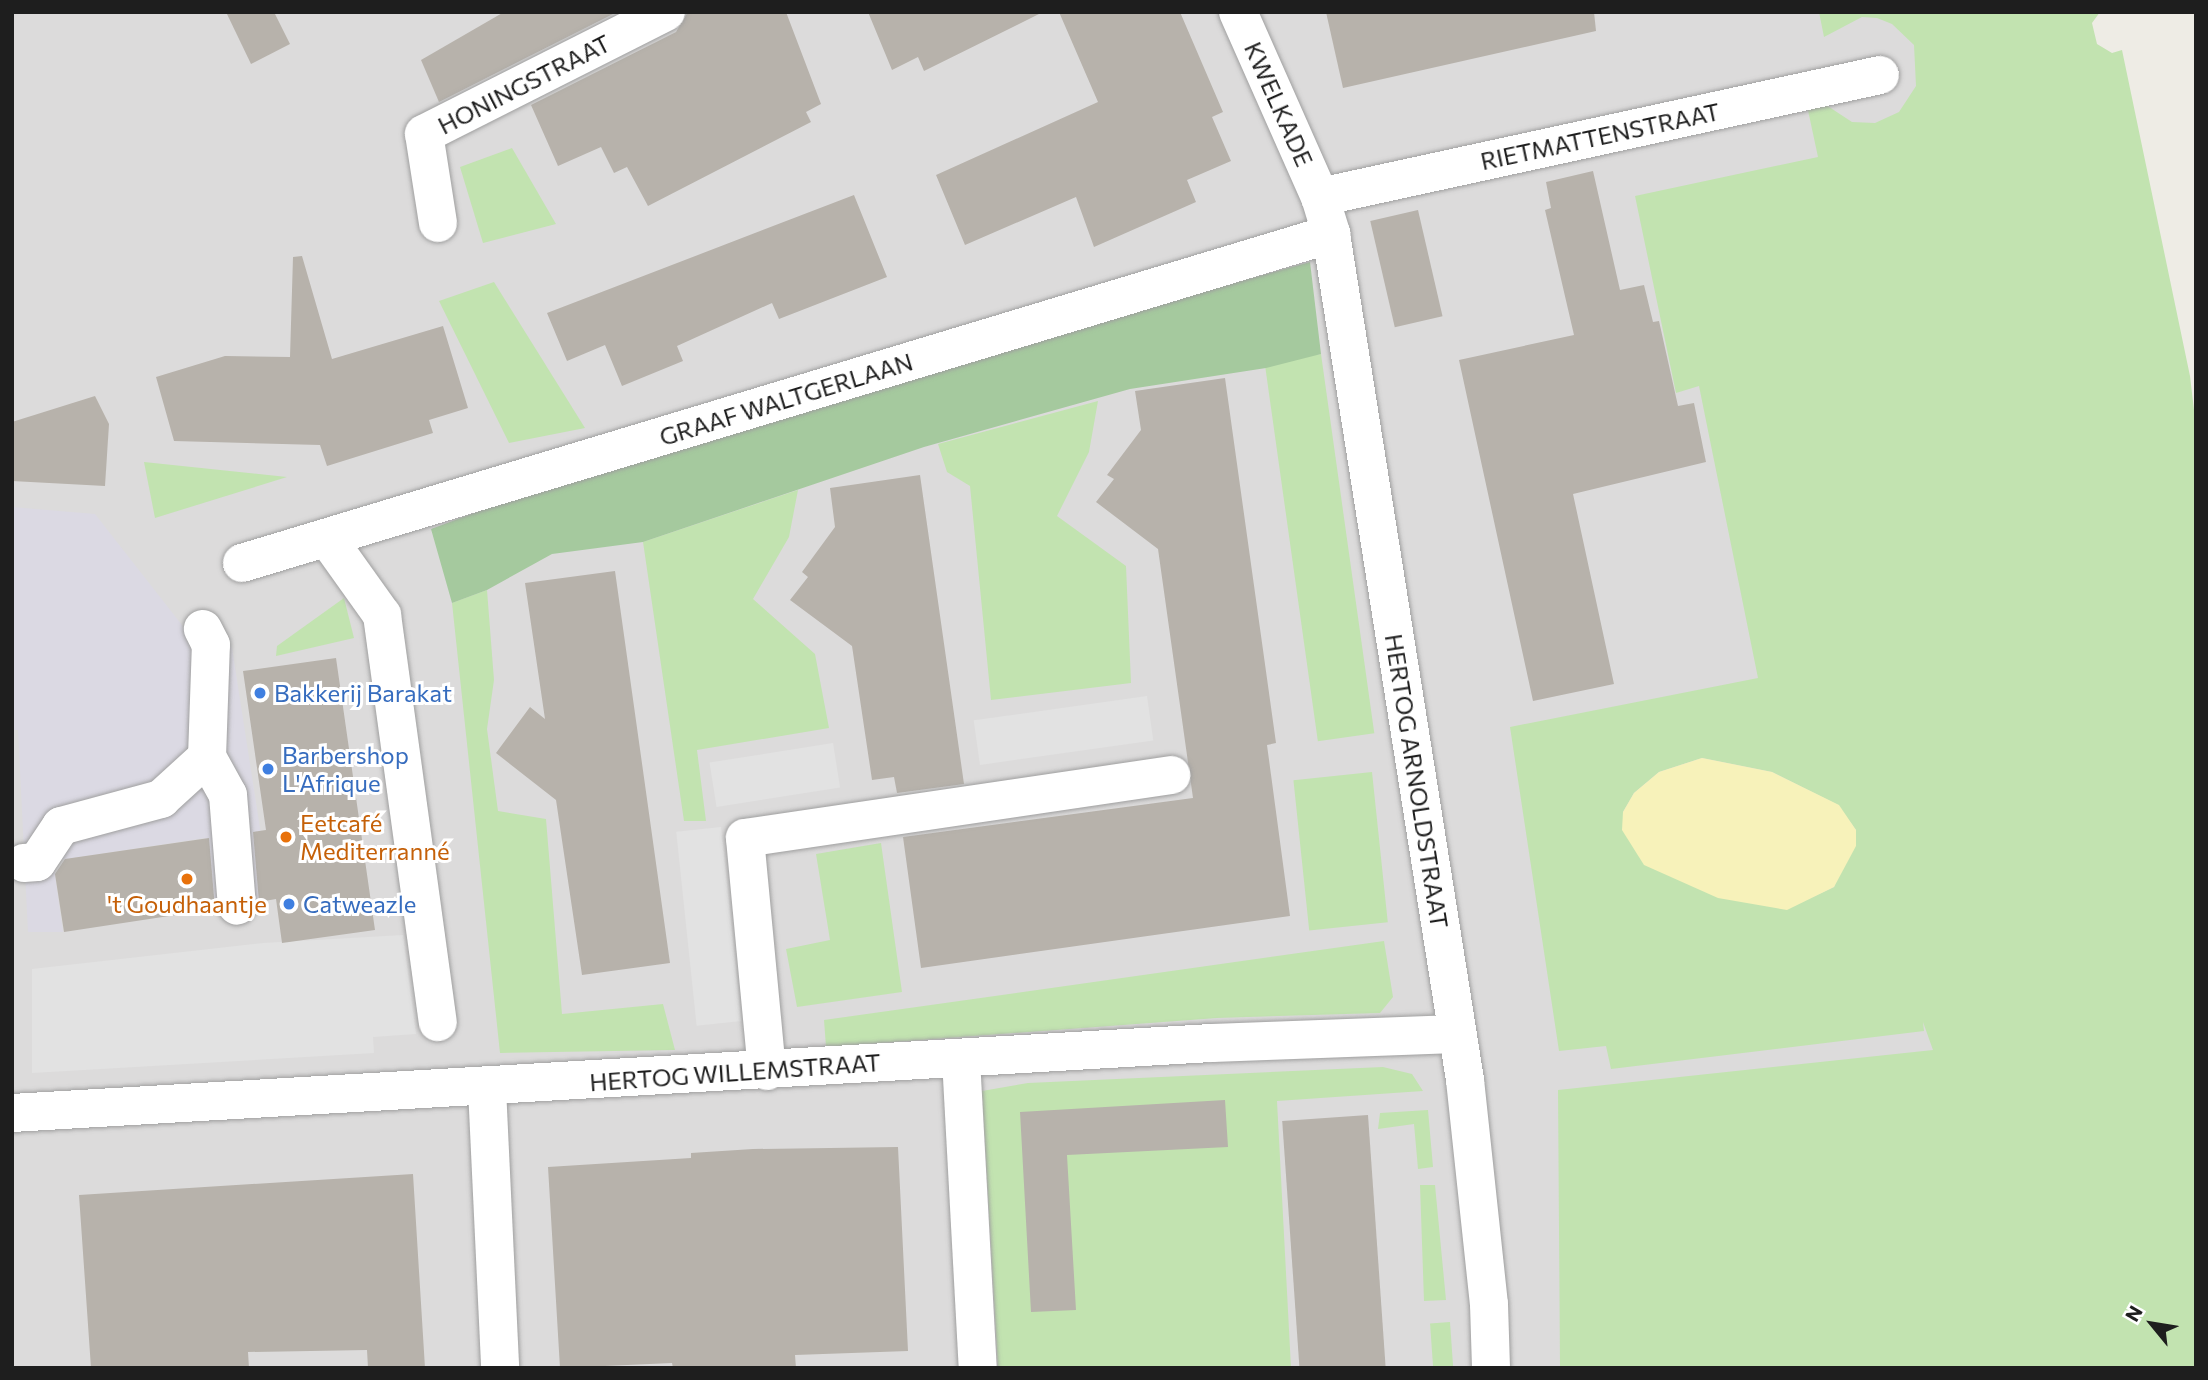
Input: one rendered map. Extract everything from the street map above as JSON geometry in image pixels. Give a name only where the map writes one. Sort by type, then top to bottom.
[{"type":"street","name":"HONINGSTRAAT","points":[[439,223],[424,134],[666,12]]},
{"type":"street","name":"KWELKADE","points":[[1238,12],[1320,197]]},
{"type":"street","name":"RIETMATTENSTRAAT","points":[[1320,197],[1880,75]]},
{"type":"street","name":"HERTOG ARNOLDSTRAAT","points":[[1320,197],[1331,234],[1457,1034],[1489,1304],[1491,1368]]},
{"type":"street","name":"GRAAF WALTGERLAAN","points":[[242,564],[1331,234]]},
{"type":"street","points":[[327,538],[382,615],[438,1022]]},
{"type":"street","points":[[203,629],[211,645],[207,757],[228,794],[237,906]]},
{"type":"street","points":[[24,863],[37,862],[61,826],[161,799],[207,757]]},
{"type":"street","points":[[767,1070],[745,838],[1171,775]]},
{"type":"street","name":"HERTOG WILLEMSTRAAT","points":[[12,1113],[961,1059],[1457,1034]]},
{"type":"street","points":[[961,1059],[978,1368]]},
{"type":"street","points":[[487,1088],[500,1368]]},
{"type":"shaded area","points":[[12,12],[2044,12],[2196,854],[2196,1368],[12,1368]]},
{"type":"shaded area","points":[[12,507],[95,514],[189,634],[216,625],[232,648],[271,899],[216,909],[205,838],[53,861],[63,932],[28,932],[18,730],[12,730]]},
{"type":"shaded area","points":[[1147,696],[1153,741],[980,765],[974,720]]},
{"type":"shaded area","points":[[833,743],[840,787],[717,807],[710,763]]},
{"type":"shaded area","points":[[721,827],[741,1021],[697,1026],[676,832]]},
{"type":"shaded area","points":[[403,935],[416,1034],[373,1037],[374,1053],[32,1073],[32,969],[263,943]]},
{"type":"green space","points":[[1819,12],[2100,12],[2092,23],[2097,44],[2112,53],[2122,50],[2190,376],[2196,427],[2196,1368],[1560,1368],[1558,1090],[1933,1050],[1923,1022],[1924,1031],[1611,1069],[1606,1046],[1559,1051],[1510,727],[1758,678],[1699,386],[1676,393],[1635,196],[1818,157],[1806,101],[1820,101],[1852,122],[1875,123],[1899,112],[1916,86],[1914,45],[1892,24],[1877,18],[1862,17],[1824,37]],"holes":[[[1702,758],[1772,772],[1838,805],[1856,830],[1834,887],[1787,909],[1623,812],[1634,793],[1659,772]]]},
{"type":"green space","points":[[512,148],[556,224],[483,243],[460,167]]},
{"type":"green space","points":[[1310,262],[1321,354],[1266,368],[1130,389],[924,447],[643,542],[552,554],[487,590],[452,603],[431,529],[560,481],[979,354]]},
{"type":"green space","points":[[494,282],[585,428],[509,443],[439,301]]},
{"type":"green space","points":[[1321,354],[1374,733],[1318,741],[1265,362]]},
{"type":"green space","points":[[1098,401],[1089,452],[1057,516],[1126,566],[1131,683],[991,700],[970,486],[947,472],[938,444]]},
{"type":"green space","points":[[144,462],[287,477],[155,518]]},
{"type":"green space","points":[[798,490],[789,537],[753,599],[815,654],[829,728],[697,750],[706,821],[684,821],[643,542]]},
{"type":"green space","points":[[487,590],[494,680],[487,729],[498,811],[546,819],[562,1014],[663,1004],[675,1050],[500,1053],[452,603]]},
{"type":"green space","points":[[344,598],[354,638],[276,656],[277,646]]},
{"type":"green space","points":[[1372,772],[1388,922],[1309,930],[1293,780]]},
{"type":"green space","points":[[881,843],[902,992],[797,1007],[786,949],[830,940],[816,854]]},
{"type":"green space","points":[[1384,941],[1393,997],[1380,1013],[1217,1018],[826,1047],[824,1020]]},
{"type":"green space","points":[[1383,1067],[1412,1074],[1423,1091],[1277,1101],[1291,1368],[998,1368],[982,1091],[1028,1083]]},
{"type":"green space","points":[[1428,1110],[1433,1167],[1418,1169],[1414,1124],[1378,1129],[1380,1113]]},
{"type":"green space","points":[[1420,1185],[1435,1185],[1446,1300],[1424,1301]]},
{"type":"green space","points":[[1450,1322],[1453,1368],[1433,1368],[1430,1323]]},
{"type":"sand","points":[[1702,758],[1772,772],[1839,805],[1856,830],[1856,846],[1834,887],[1787,910],[1718,898],[1644,865],[1622,830],[1623,812],[1634,793],[1659,772]]},
{"type":"building","points":[[226,12],[274,12],[290,44],[251,64]]},
{"type":"building","points":[[504,12],[617,12],[439,102],[421,60]]},
{"type":"building","points":[[688,12],[786,12],[821,104],[806,112],[811,122],[648,206],[627,167],[614,173],[601,147],[558,166],[531,105],[676,32]]},
{"type":"building","points":[[868,12],[1043,12],[924,71],[918,57],[892,70]]},
{"type":"building","points":[[1059,12],[1180,12],[1223,112],[1212,117],[1231,161],[1187,180],[1196,202],[1094,247],[1076,197],[965,245],[936,175],[1098,102]]},
{"type":"building","points":[[1326,12],[1594,12],[1596,31],[1343,88]]},
{"type":"building","points":[[1593,171],[1620,290],[1644,285],[1653,322],[1659,321],[1678,406],[1694,403],[1706,462],[1573,494],[1614,684],[1533,701],[1459,360],[1574,335],[1545,210],[1551,208],[1546,182]]},
{"type":"building","points":[[854,195],[887,277],[779,319],[772,303],[677,346],[683,361],[622,386],[605,345],[567,361],[547,313]]},
{"type":"building","points":[[1418,210],[1443,316],[1395,327],[1370,221]]},
{"type":"building","points":[[302,256],[332,359],[443,326],[468,408],[429,420],[433,433],[327,466],[320,445],[174,441],[156,377],[225,356],[290,357],[293,257]]},
{"type":"building","points":[[1225,378],[1276,743],[1267,745],[1290,916],[921,968],[903,837],[1193,798],[1158,549],[1096,502],[1114,479],[1107,475],[1141,430],[1135,391]]},
{"type":"building","points":[[95,396],[109,424],[105,486],[12,481],[12,422]]},
{"type":"building","points":[[920,475],[964,784],[897,793],[894,777],[872,780],[852,646],[790,600],[808,577],[802,572],[835,527],[830,488]]},
{"type":"building","points":[[615,571],[670,963],[582,975],[556,800],[496,753],[530,707],[545,719],[525,583]]},
{"type":"building","points":[[336,658],[375,930],[282,943],[276,899],[259,902],[253,832],[266,830],[243,671]]},
{"type":"building","points":[[209,838],[215,909],[64,932],[55,874],[65,859]]},
{"type":"building","points":[[1225,1100],[1228,1147],[1067,1155],[1076,1310],[1031,1312],[1020,1112]]},
{"type":"building","points":[[1368,1115],[1386,1368],[1299,1368],[1282,1121]]},
{"type":"building","points":[[898,1147],[908,1351],[795,1355],[796,1368],[673,1368],[672,1363],[560,1368],[548,1167],[691,1158],[691,1153],[753,1149]]},
{"type":"building","points":[[413,1174],[425,1368],[368,1368],[367,1350],[248,1352],[249,1368],[91,1368],[79,1195]]},
{"type":"place","name":"Bakkerij Barakat","points":[[260,693]]},
{"type":"place","name":"Barbershop L'Afrique","points":[[268,769]]},
{"type":"place","name":"Eetcafé Mediterranné","points":[[286,837]]},
{"type":"place","name":"'t Goudhaantje","points":[[187,879]]},
{"type":"place","name":"Catweazle","points":[[289,904]]}]
